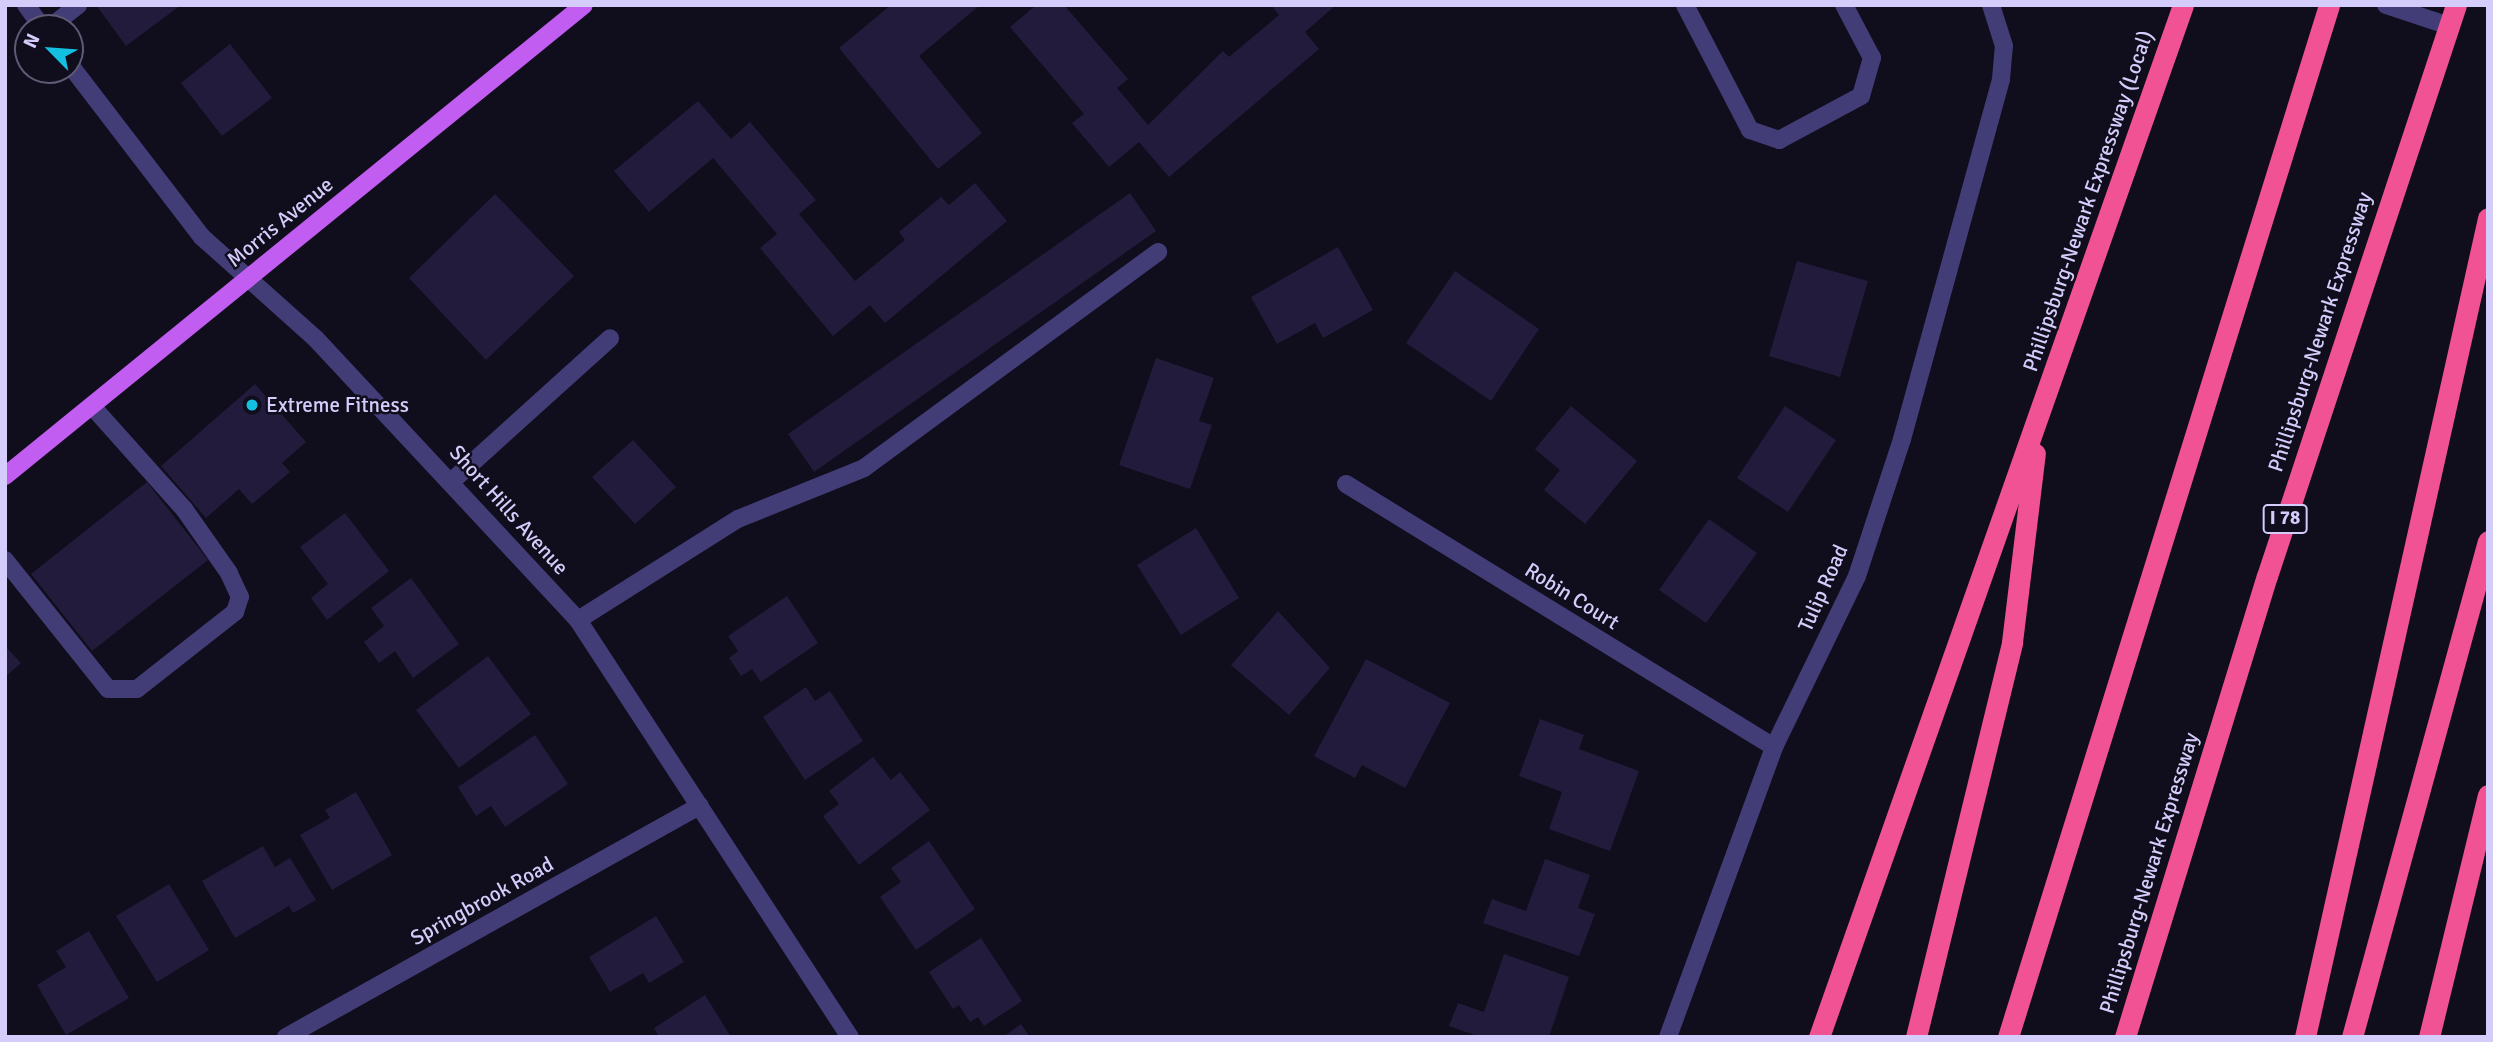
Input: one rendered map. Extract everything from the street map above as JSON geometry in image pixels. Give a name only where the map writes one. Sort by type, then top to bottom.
[{"type":"highway","name":"Phillipsburg-Newark Expressway (Local)","points":[[2040,412],[2183,5]]},
{"type":"highway","points":[[2008,1037],[2329,5]]},
{"type":"highway","name":"Phillipsburg-Newark Expressway","points":[[2125,1037],[2271,563],[2456,5]]},
{"type":"highway","points":[[2305,1037],[2488,218]]},
{"type":"highway","points":[[1819,1037],[2040,412]]},
{"type":"highway","points":[[1916,1037],[2012,642],[2040,412]]},
{"type":"highway","points":[[2352,1037],[2488,541]]},
{"type":"highway","points":[[2429,1037],[2488,795]]},
{"type":"main road","name":"Morris Avenue","points":[[5,476],[584,5]]},
{"type":"street","points":[[1685,5],[1750,130],[1779,140],[1861,96],[1872,58],[1844,5]]},
{"type":"street","name":"Tulip Road","points":[[1668,1037],[1774,747],[1857,576],[1985,146],[2004,46],[1991,5]]},
{"type":"street","points":[[2386,5],[2449,26]]},
{"type":"street","name":"Short Hills Avenue","points":[[84,84],[170,201],[452,481],[578,620],[850,1037]]},
{"type":"street","points":[[578,620],[738,519],[864,468],[1157,252]]},
{"type":"street","points":[[452,481],[610,338]]},
{"type":"street","points":[[5,559],[108,689],[136,689],[235,612],[240,597],[229,573],[184,509],[92,405]]},
{"type":"street","name":"Robin Court","points":[[1346,484],[1774,747]]},
{"type":"street","name":"Springbrook Road","points":[[286,1037],[700,806]]},
{"type":"building","points":[[96,5],[181,5],[126,46]]},
{"type":"building","points":[[891,5],[980,5],[919,56],[982,133],[938,169],[839,48]]},
{"type":"building","points":[[1036,5],[1064,5],[1128,79],[1117,88],[1148,125],[1223,51],[1229,57],[1279,15],[1271,5],[1336,5],[1305,32],[1319,49],[1169,177],[1139,142],[1109,167],[1072,123],[1084,114],[1010,27]]},
{"type":"building","points":[[230,44],[272,98],[222,136],[181,83]]},
{"type":"building","points":[[698,101],[731,139],[750,122],[816,200],[799,214],[855,281],[905,240],[899,232],[941,197],[949,205],[975,183],[1007,221],[885,323],[870,305],[833,336],[760,248],[777,234],[713,158],[649,212],[614,171]]},
{"type":"building","points":[[1130,193],[1156,231],[814,472],[788,434]]},
{"type":"building","points":[[495,194],[574,276],[486,360],[409,278]]},
{"type":"building","points":[[1338,247],[1373,310],[1323,338],[1315,323],[1277,344],[1251,297]]},
{"type":"building","points":[[1797,261],[1868,281],[1840,377],[1769,356]]},
{"type":"building","points":[[1455,271],[1539,329],[1491,401],[1406,343]]},
{"type":"building","points":[[1156,358],[1214,378],[1199,421],[1212,425],[1190,489],[1119,465]]},
{"type":"building","points":[[255,384],[306,442],[282,463],[290,472],[252,504],[239,489],[206,518],[161,466]]},
{"type":"building","points":[[1571,406],[1637,461],[1585,524],[1544,490],[1560,470],[1535,449]]},
{"type":"building","points":[[1785,406],[1836,440],[1788,512],[1737,478]]},
{"type":"building","points":[[633,440],[676,487],[635,524],[592,477]]},
{"type":"building","points":[[147,482],[208,560],[92,651],[31,574]]},
{"type":"building","points":[[345,513],[389,571],[327,620],[311,598],[328,584],[300,547]]},
{"type":"building","points":[[1709,519],[1757,553],[1706,623],[1659,590]]},
{"type":"building","points":[[1196,528],[1239,598],[1181,635],[1137,565]]},
{"type":"building","points":[[411,578],[459,644],[413,678],[395,651],[379,663],[364,642],[384,626],[371,608]]},
{"type":"building","points":[[787,596],[818,643],[761,682],[752,669],[741,676],[729,658],[738,651],[728,636]]},
{"type":"building","points":[[1278,611],[1330,668],[1289,715],[1231,665]]},
{"type":"building","points":[[5,646],[21,663],[5,677]]},
{"type":"building","points":[[488,656],[531,714],[459,768],[416,710]]},
{"type":"building","points":[[1366,659],[1450,703],[1405,788],[1362,765],[1355,778],[1314,756]]},
{"type":"building","points":[[806,687],[815,701],[830,691],[863,741],[805,780],[763,717]]},
{"type":"building","points":[[1540,719],[1584,735],[1579,749],[1639,771],[1610,851],[1549,829],[1562,792],[1519,776]]},
{"type":"building","points":[[535,735],[568,784],[505,827],[491,806],[476,816],[458,787]]},
{"type":"building","points":[[873,757],[891,780],[900,772],[930,810],[859,865],[823,816],[839,804],[829,791]]},
{"type":"building","points":[[356,792],[392,855],[332,890],[300,835],[330,818],[325,810]]},
{"type":"building","points":[[929,841],[975,909],[916,950],[880,897],[901,882],[891,868]]},
{"type":"building","points":[[263,846],[275,867],[290,858],[316,900],[293,913],[289,906],[235,938],[202,881]]},
{"type":"building","points":[[1545,859],[1590,875],[1578,908],[1595,914],[1579,956],[1483,923],[1492,899],[1526,911]]},
{"type":"building","points":[[169,884],[209,950],[157,982],[116,916]]},
{"type":"building","points":[[656,916],[684,962],[649,983],[643,973],[610,992],[589,957]]},
{"type":"building","points":[[89,931],[129,998],[66,1035],[37,985],[66,967],[56,951]]},
{"type":"building","points":[[981,938],[1022,1001],[984,1026],[978,1017],[970,1022],[959,1005],[953,1009],[929,972]]},
{"type":"building","points":[[1504,954],[1569,977],[1549,1037],[1480,1037],[1449,1026],[1458,1003],[1484,1012]]},
{"type":"building","points":[[705,995],[731,1037],[659,1037],[654,1028]]},
{"type":"building","points":[[1021,1024],[1030,1037],[1003,1037]]},
{"type":"place","name":"Extreme Fitness","points":[[252,405]]}]
